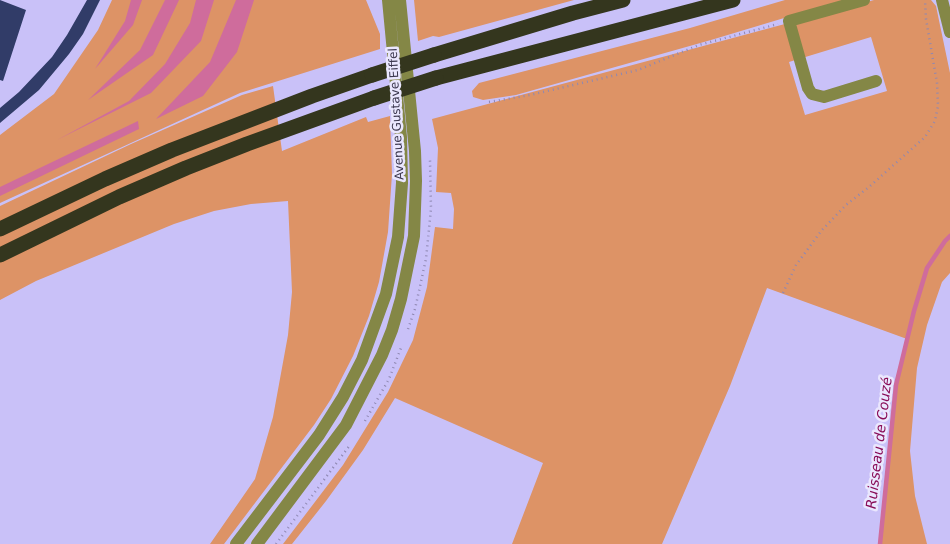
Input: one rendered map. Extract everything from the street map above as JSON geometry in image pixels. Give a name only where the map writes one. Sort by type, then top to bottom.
[{"type":"highway","points":[[0,229],[105,179],[172,150],[312,96],[434,55],[623,0]]},
{"type":"highway","points":[[0,255],[119,197],[186,168],[374,98],[436,78],[733,0]]},
{"type":"street","name":"Avenue Gustave Eiffel","points":[[236,544],[319,435],[343,397],[362,360],[393,269],[398,237],[402,182],[401,137],[388,0]]},
{"type":"street","name":"Avenue Gustave Eiffel","points":[[257,544],[351,416],[382,356],[401,299],[414,236],[416,181],[415,151],[400,0]]},
{"type":"street","points":[[864,0],[789,21],[808,88],[812,94],[824,97],[876,81]]},
{"type":"street","points":[[942,0],[950,32]]},
{"type":"path","points":[[783,293],[796,265],[822,230],[846,205],[925,137],[935,121],[938,106],[937,83],[926,19],[925,0]]},
{"type":"path","points":[[490,102],[530,95],[638,70],[699,45],[789,21]]},
{"type":"shaded area","points":[[112,0],[366,0],[380,34],[380,49],[240,93],[0,203],[0,135],[54,94],[98,30]]},
{"type":"shaded area","points":[[131,0],[142,0],[133,25],[95,69],[125,21]]},
{"type":"shaded area","points":[[165,0],[179,0],[153,55],[88,100],[140,50]]},
{"type":"shaded area","points":[[196,0],[214,0],[201,41],[151,93],[57,140],[129,101],[165,64],[190,23]]},
{"type":"shaded area","points":[[236,0],[254,0],[237,52],[203,96],[156,119],[210,62]]},
{"type":"shaded area","points":[[414,0],[574,0],[418,41]]},
{"type":"shaded area","points":[[785,0],[844,0],[516,95],[483,100],[473,97],[472,91],[479,83],[690,28]]},
{"type":"shaded area","points":[[874,0],[931,0],[936,6],[950,73],[950,273],[942,282],[927,325],[917,368],[910,451],[915,496],[927,544],[880,544],[896,385],[907,339],[767,288],[730,386],[662,544],[512,544],[543,463],[395,398],[363,450],[326,501],[292,544],[283,544],[343,465],[388,392],[413,340],[427,287],[435,227],[453,229],[454,209],[451,193],[436,192],[438,148],[432,119]],"holes":[[[871,37],[887,91],[805,115],[789,62]]]},
{"type":"shaded area","points":[[273,86],[282,151],[366,117],[368,122],[390,116],[392,174],[388,232],[379,282],[369,316],[353,356],[331,399],[314,425],[224,544],[210,544],[255,479],[273,417],[288,335],[292,292],[288,201],[251,204],[214,211],[174,224],[36,281],[0,300],[0,206],[131,144],[242,95]]},
{"type":"shaded area","points":[[138,121],[139,129],[0,196],[0,187]]},
{"type":"building","points":[[0,0],[26,10],[3,81],[0,80]]},
{"type":"building","points":[[87,0],[100,0],[83,34],[69,54],[39,90],[0,123],[0,108],[19,92],[52,57]]},
{"type":"waterway","name":"Ruisseau de Couzé","points":[[880,544],[896,385],[914,311],[927,268],[950,236]]}]
